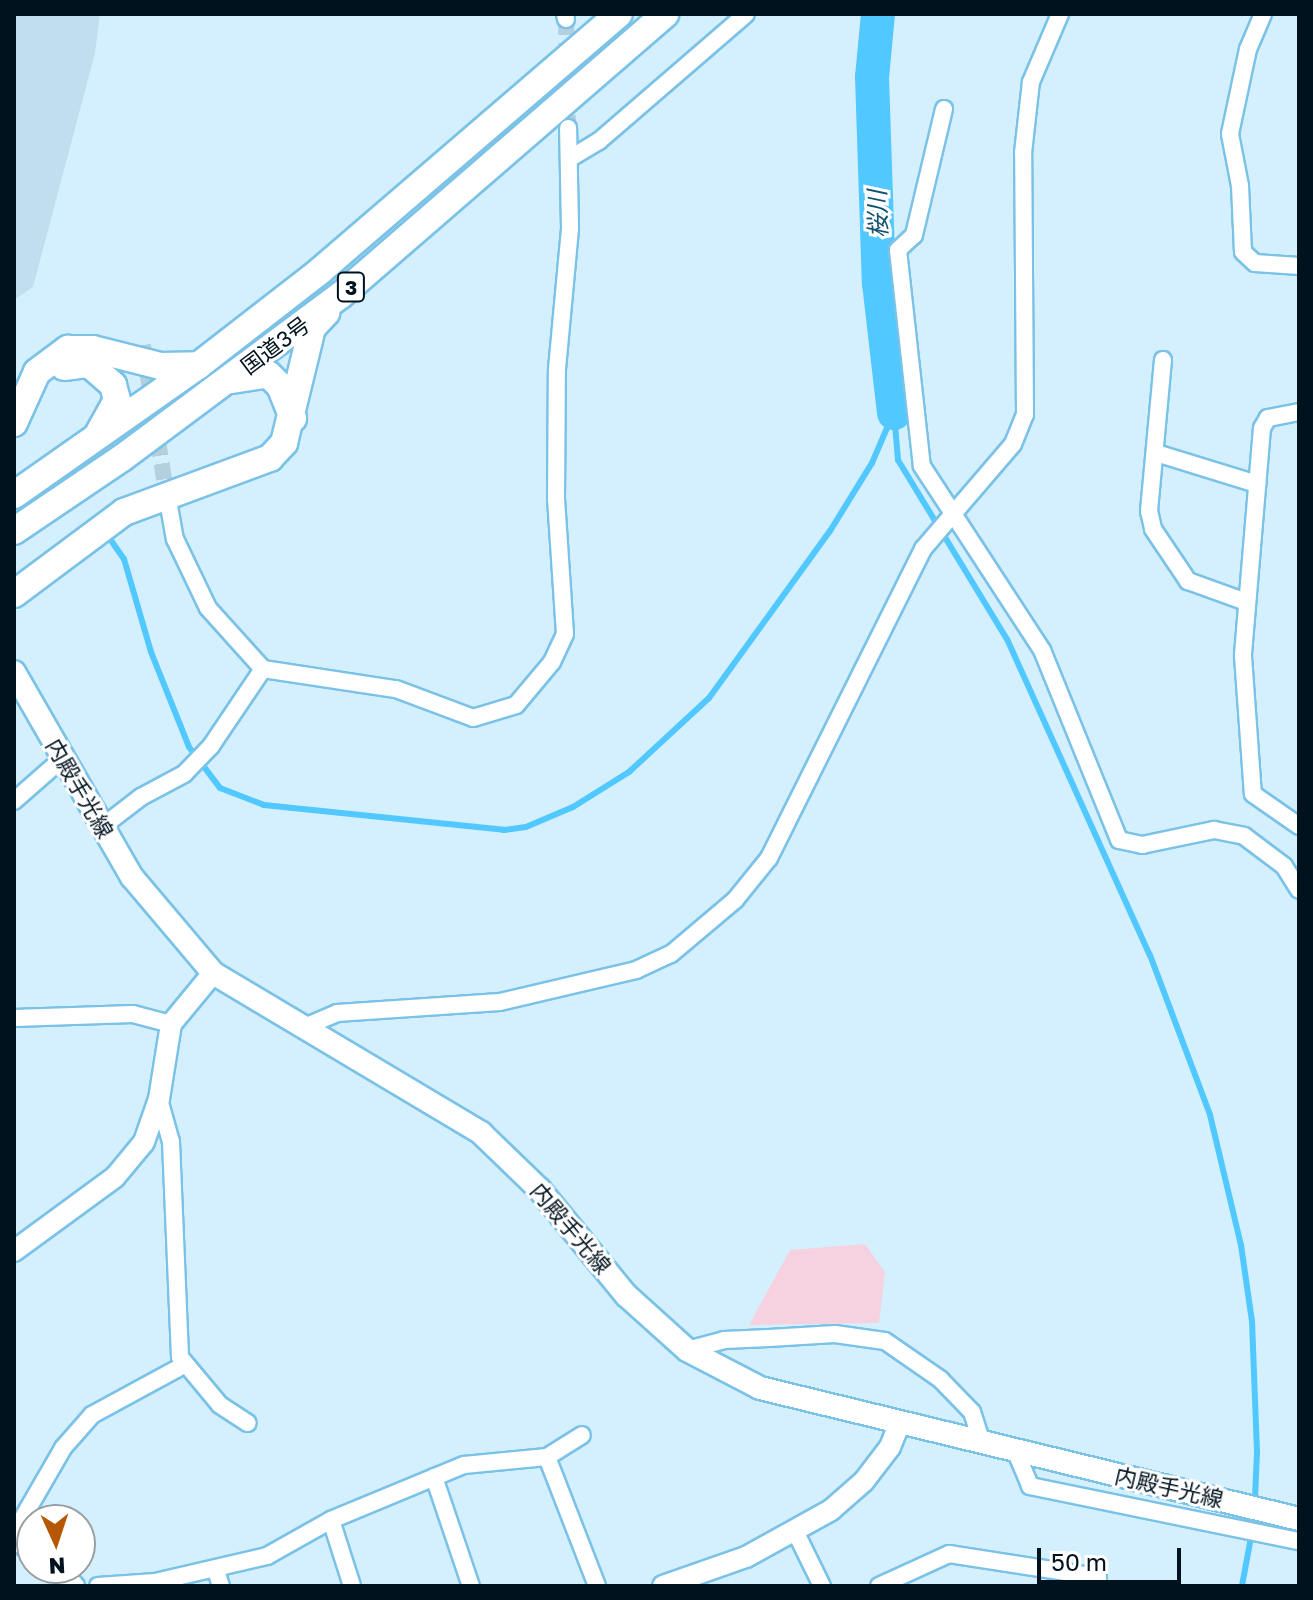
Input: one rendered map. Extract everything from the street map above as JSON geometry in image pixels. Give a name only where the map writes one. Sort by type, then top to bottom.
[{"type":"highway","name":"国道3号","points":[[14,495],[199,365],[332,261],[619,14]]},
{"type":"highway","name":"国道3号","points":[[14,531],[227,382],[341,295],[665,14]]},
{"type":"highway","points":[[14,594],[124,512],[270,458],[284,443],[293,419],[312,328],[341,295]]},
{"type":"highway","points":[[18,418],[23,394],[37,372],[68,349],[93,349],[160,366],[199,365]]},
{"type":"highway","points":[[18,418],[35,404],[55,373],[67,365],[89,364],[107,374],[117,400],[111,418],[93,441]]},
{"type":"highway","points":[[227,382],[268,374],[280,386],[293,419]]},
{"type":"main road","name":"内殿手光線","points":[[14,672],[132,877],[213,973],[302,1028],[448,1109],[481,1133],[540,1190],[626,1295],[687,1350],[760,1388],[1299,1519]]},
{"type":"street","points":[[569,159],[599,141],[746,14]]},
{"type":"street","points":[[302,1028],[337,1013],[500,1002],[575,988],[671,954],[735,900],[769,858],[923,549],[1013,444],[1025,415],[1023,153],[1031,82],[1060,14]]},
{"type":"street","points":[[1263,14],[1248,49],[1230,134],[1240,186],[1243,252],[1255,263],[1299,266]]},
{"type":"street","points":[[944,109],[914,235],[898,250],[922,466],[1042,650],[1119,840],[1142,845],[1214,830],[1244,836],[1284,866],[1299,890]]},
{"type":"street","points":[[169,506],[175,539],[208,608],[263,669],[396,689],[473,718],[516,705],[552,662],[565,634],[556,499],[557,369],[570,228],[568,128]]},
{"type":"street","points":[[1163,360],[1149,511],[1153,529],[1188,581],[1246,602]]},
{"type":"street","points":[[1299,412],[1268,418],[1262,428],[1246,602],[1248,779],[1253,794],[1299,826]]},
{"type":"street","points":[[1156,453],[1257,484]]},
{"type":"street","points":[[102,827],[141,797],[184,774],[211,746],[263,669]]},
{"type":"street","points":[[14,801],[62,759]]},
{"type":"street","points":[[14,1251],[115,1177],[144,1142],[159,1099],[171,1024],[213,973]]},
{"type":"street","points":[[14,1018],[133,1014],[171,1024]]},
{"type":"street","points":[[159,1099],[171,1142],[174,1312],[184,1365],[220,1405],[248,1423]]},
{"type":"street","points":[[687,1350],[724,1340],[835,1334],[885,1341],[940,1379],[972,1412],[982,1442]]},
{"type":"street","points":[[14,1535],[63,1448],[92,1415],[184,1365]]},
{"type":"street","points":[[663,1586],[796,1533],[864,1481],[890,1447],[900,1422]]},
{"type":"street","points":[[98,1586],[219,1578],[267,1556],[331,1520],[464,1465],[547,1457],[582,1435]]},
{"type":"street","points":[[1015,1450],[1030,1486],[1299,1541]]},
{"type":"street","points":[[547,1457],[597,1586]]},
{"type":"street","points":[[434,1477],[471,1586]]},
{"type":"street","points":[[331,1520],[352,1586]]},
{"type":"street","points":[[796,1533],[822,1586]]},
{"type":"street","points":[[879,1586],[949,1554],[1098,1577],[1097,1586]]},
{"type":"shaded area","points":[[14,14],[100,14],[95,53],[33,287],[14,300]]},
{"type":"shaded area","points":[[865,1244],[885,1272],[879,1323],[749,1325],[790,1250]]},
{"type":"waterway","name":"桜川","points":[[878,14],[872,77],[879,283],[894,413]]},
{"type":"waterway","points":[[894,413],[898,460],[1007,639],[1150,955],[1210,1115],[1241,1245],[1252,1321],[1257,1452],[1254,1521],[1242,1586]]},
{"type":"waterway","points":[[110,539],[124,559],[151,652],[189,747],[220,788],[264,805],[504,830],[526,827],[573,807],[629,772],[709,698],[830,531],[872,463],[893,414]]},
{"type":"tunnel","points":[[566,19],[568,128]]},
{"type":"tunnel","points":[[143,345],[168,505]]}]
